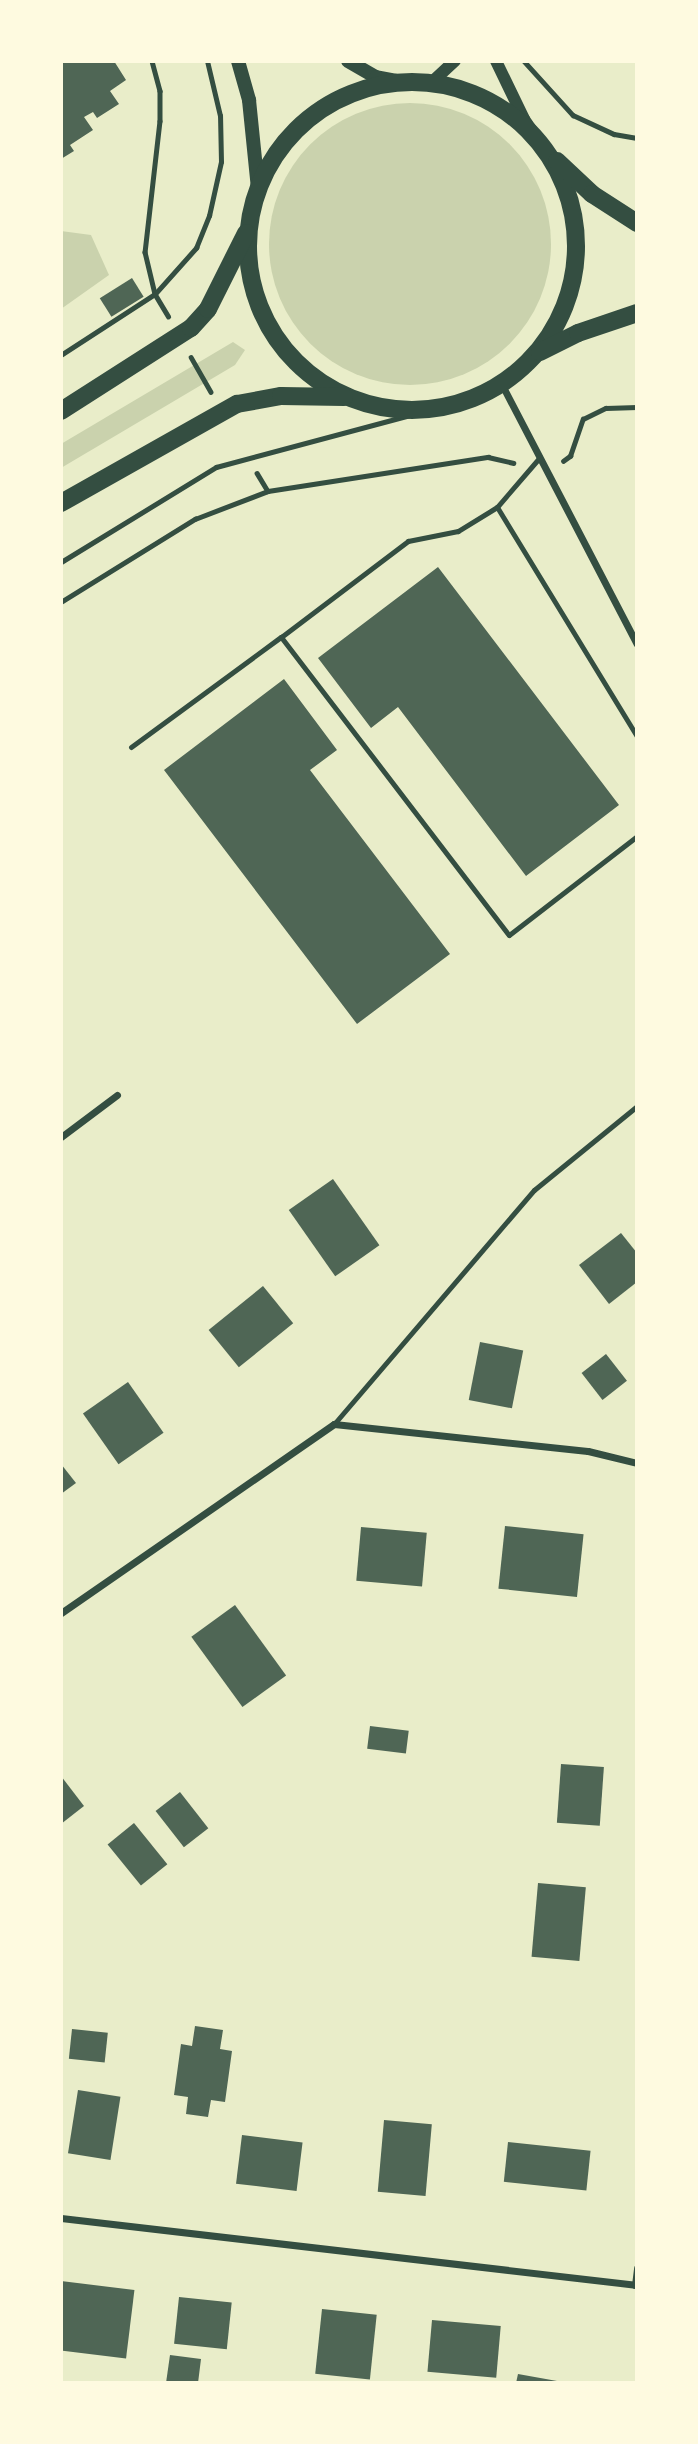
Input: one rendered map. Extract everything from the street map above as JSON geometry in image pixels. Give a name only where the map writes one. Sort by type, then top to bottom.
[{"type":"main road","points":[[239,61],[249,100],[258,189]]},
{"type":"main road","points":[[348,61],[376,77],[402,82],[431,83],[479,96],[504,110],[592,194],[637,223]]},
{"type":"main road","points":[[348,397],[298,363],[263,315],[248,257],[249,227],[258,189],[284,143],[324,107],[360,91],[402,82]]},
{"type":"main road","points":[[534,355],[564,308],[576,255],[569,200],[545,150]]},
{"type":"main road","points":[[61,411],[180,338],[208,309],[249,227]]},
{"type":"main road","points":[[61,503],[221,411],[256,399],[348,397],[391,408],[436,408],[464,401],[501,383],[534,355],[578,333],[637,313]]},
{"type":"street","points":[[431,83],[455,61]]},
{"type":"street","points":[[496,61],[523,119],[545,150]]},
{"type":"street","points":[[501,383],[637,643]]},
{"type":"street","points":[[61,1137],[117,1095]]},
{"type":"street","points":[[61,1613],[334,1424],[588,1451],[637,1463]]},
{"type":"street","points":[[61,2218],[636,2285],[637,2268]]},
{"type":"lane","points":[[61,562],[216,467],[436,408]]},
{"type":"lane","points":[[131,747],[408,541],[458,531],[497,507],[540,457]]},
{"type":"lane","points":[[497,507],[637,736]]},
{"type":"lane","points":[[281,637],[509,935],[637,836]]},
{"type":"lane","points":[[334,1424],[534,1190],[637,1106]]},
{"type":"path","points":[[152,61],[160,91],[160,121],[145,252],[155,294],[221,411]]},
{"type":"path","points":[[61,355],[155,294],[196,248],[209,216],[221,162],[220,117],[206,61]]},
{"type":"path","points":[[524,61],[573,115],[614,134],[637,138]]},
{"type":"path","points":[[549,472],[570,456],[583,419],[606,408],[637,407]]},
{"type":"path","points":[[61,602],[195,519],[268,491],[488,457],[529,471]]},
{"type":"green space","points":[[424,103],[438,105],[477,119],[510,144],[528,165],[541,190],[549,216],[549,272],[541,298],[528,323],[510,344],[489,362],[464,375],[438,383],[396,385],[382,383],[343,369],[320,353],[301,334],[285,311],[271,272],[269,230],[271,216],[285,177],[301,154],[320,135],[343,119],[382,105]]},
{"type":"green space","points":[[61,231],[91,235],[109,275],[61,309]]},
{"type":"green space","points":[[233,342],[245,350],[235,365],[61,468],[61,444]]},
{"type":"building","points":[[61,61],[114,61],[126,80],[110,91],[119,104],[97,118],[93,112],[84,117],[93,130],[70,145],[74,151],[61,159]]},
{"type":"building","points":[[132,278],[144,297],[111,317],[100,298]]},
{"type":"building","points":[[438,567],[619,805],[526,876],[398,707],[371,728],[318,658]]},
{"type":"building","points":[[284,679],[337,750],[310,770],[450,954],[357,1024],[164,770]]},
{"type":"building","points":[[333,1179],[379,1245],[335,1276],[289,1210]]},
{"type":"building","points":[[621,1233],[637,1253],[637,1282],[609,1304],[579,1265]]},
{"type":"building","points":[[263,1286],[293,1323],[239,1367],[209,1330]]},
{"type":"building","points":[[480,1342],[523,1350],[512,1408],[469,1400]]},
{"type":"building","points":[[606,1354],[627,1381],[603,1400],[582,1373]]},
{"type":"building","points":[[128,1382],[164,1433],[119,1464],[83,1414]]},
{"type":"building","points":[[61,1464],[76,1483],[61,1494]]},
{"type":"building","points":[[505,1526],[584,1534],[577,1597],[498,1589]]},
{"type":"building","points":[[361,1527],[427,1533],[422,1587],[356,1581]]},
{"type":"building","points":[[235,1605],[286,1675],[242,1707],[191,1637]]},
{"type":"building","points":[[370,1726],[409,1731],[406,1754],[367,1749]]},
{"type":"building","points":[[561,1764],[604,1767],[600,1826],[557,1823]]},
{"type":"building","points":[[61,1776],[84,1806],[61,1824]]},
{"type":"building","points":[[180,1792],[208,1828],[184,1847],[156,1811]]},
{"type":"building","points":[[134,1823],[167,1864],[141,1886],[108,1844]]},
{"type":"building","points":[[538,1883],[586,1887],[579,1961],[532,1957]]},
{"type":"building","points":[[195,2026],[223,2030],[220,2049],[232,2051],[225,2102],[211,2100],[208,2117],[186,2114],[188,2097],[174,2095],[181,2044],[192,2046]]},
{"type":"building","points":[[72,2029],[108,2033],[105,2063],[69,2059]]},
{"type":"building","points":[[78,2090],[120,2097],[110,2160],[68,2153]]},
{"type":"building","points":[[384,2120],[432,2124],[426,2196],[378,2192]]},
{"type":"building","points":[[242,2135],[303,2142],[297,2191],[236,2184]]},
{"type":"building","points":[[508,2142],[591,2151],[586,2190],[504,2182]]},
{"type":"building","points":[[61,2281],[134,2290],[126,2359],[61,2351]]},
{"type":"building","points":[[179,2297],[232,2303],[227,2349],[174,2344]]},
{"type":"building","points":[[322,2309],[377,2315],[370,2379],[315,2374]]},
{"type":"building","points":[[432,2320],[501,2326],[496,2378],[427,2372]]},
{"type":"building","points":[[170,2355],[201,2359],[198,2383],[166,2383]]},
{"type":"building","points":[[518,2374],[557,2381],[557,2383],[516,2383]]}]
